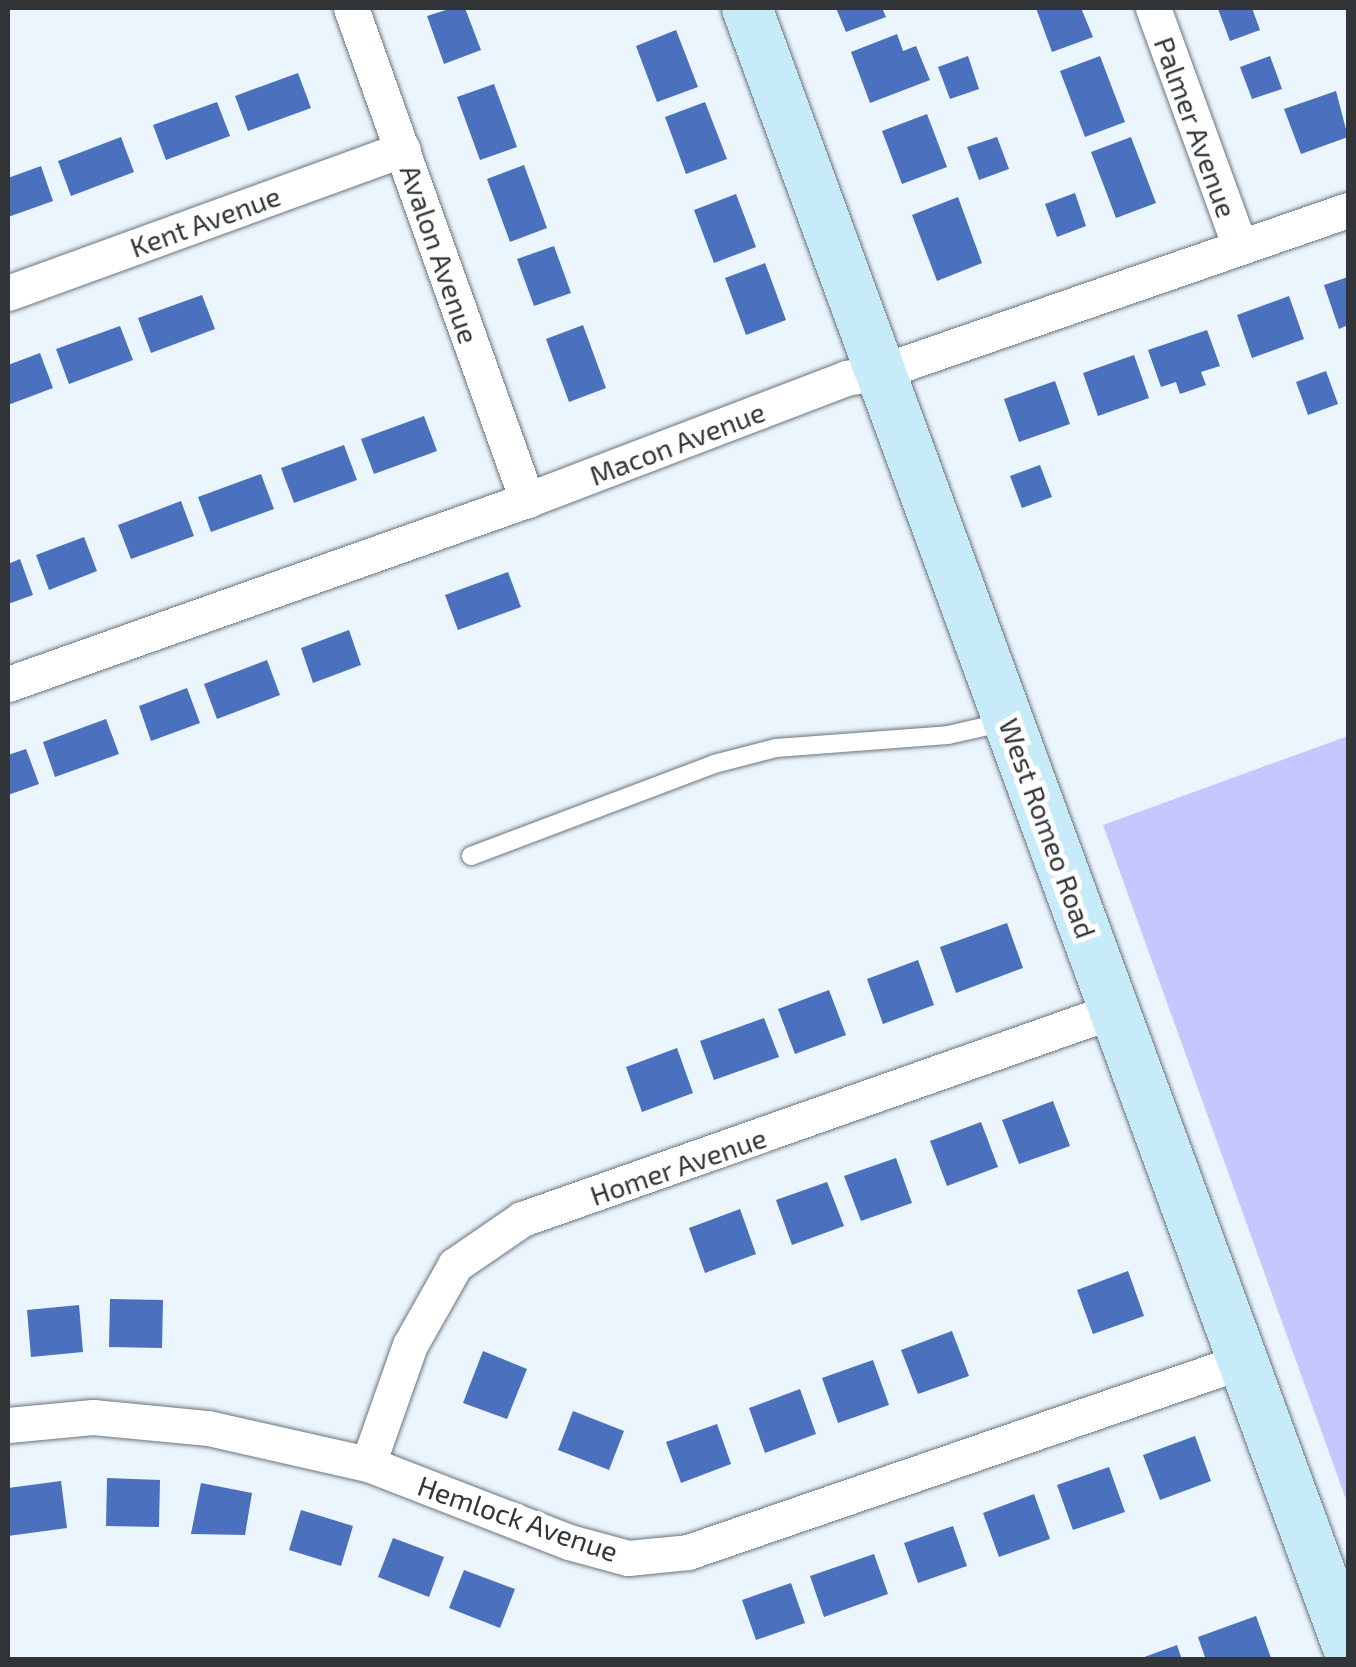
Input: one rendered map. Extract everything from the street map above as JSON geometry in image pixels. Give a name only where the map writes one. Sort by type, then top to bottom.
[{"type":"main road","name":"West Romeo Road","points":[[747,8],[1348,1648]]},
{"type":"street","name":"Avalon Avenue","points":[[352,8],[527,500]]},
{"type":"street","name":"Palmer Avenue","points":[[1153,8],[1240,248]]},
{"type":"street","name":"Kent Avenue","points":[[8,293],[403,149]]},
{"type":"street","name":"Macon Avenue","points":[[8,684],[527,500],[846,378],[880,372],[1348,210]]},
{"type":"street","name":"Homer Avenue","points":[[368,1464],[410,1345],[456,1265],[522,1219],[1115,1010]]},
{"type":"street","name":"Hemlock Avenue","points":[[8,1425],[93,1417],[208,1428],[368,1464],[570,1542],[628,1558],[688,1552],[1244,1361]]},
{"type":"lane","points":[[471,856],[714,764],[776,748],[948,735],[1008,721]]},
{"type":"shaded area","points":[[1348,736],[1348,1505],[1103,825]]},
{"type":"building","points":[[465,8],[481,50],[444,64],[427,16]]},
{"type":"building","points":[[836,8],[882,8],[886,17],[846,32]]},
{"type":"building","points":[[1036,8],[1081,8],[1093,37],[1052,52]]},
{"type":"building","points":[[1252,8],[1260,30],[1230,41],[1218,9]]},
{"type":"building","points":[[676,30],[698,87],[657,102],[636,46]]},
{"type":"building","points":[[897,34],[903,51],[916,46],[930,80],[870,103],[851,52]]},
{"type":"building","points":[[968,56],[979,89],[950,99],[938,67]]},
{"type":"building","points":[[1100,56],[1125,122],[1085,137],[1060,71]]},
{"type":"building","points":[[1270,56],[1282,89],[1252,99],[1240,67]]},
{"type":"building","points":[[298,73],[311,108],[248,131],[235,96]]},
{"type":"building","points":[[494,84],[517,147],[480,160],[457,97]]},
{"type":"building","points":[[1336,91],[1348,137],[1301,154],[1284,109]]},
{"type":"building","points":[[217,102],[230,136],[166,160],[153,125]]},
{"type":"building","points":[[705,102],[727,159],[686,174],[665,117]]},
{"type":"building","points":[[927,114],[947,167],[902,184],[882,131]]},
{"type":"building","points":[[121,137],[134,172],[71,196],[58,161]]},
{"type":"building","points":[[997,137],[1009,169],[979,180],[967,147]]},
{"type":"building","points":[[1131,137],[1156,203],[1116,218],[1091,152]]},
{"type":"building","points":[[524,165],[547,228],[510,242],[487,179]]},
{"type":"building","points":[[41,166],[53,201],[8,217],[8,178]]},
{"type":"building","points":[[1075,193],[1086,226],[1057,237],[1045,204]]},
{"type":"building","points":[[736,194],[756,247],[714,263],[694,210]]},
{"type":"building","points":[[958,197],[982,263],[937,281],[912,215]]},
{"type":"building","points":[[554,246],[571,293],[534,306],[517,259]]},
{"type":"building","points":[[765,263],[786,320],[746,335],[725,278]]},
{"type":"building","points":[[1348,277],[1348,325],[1339,329],[1324,285]]},
{"type":"building","points":[[202,295],[215,329],[151,353],[138,318]]},
{"type":"building","points":[[1289,296],[1304,339],[1252,358],[1237,315]]},
{"type":"building","points":[[583,325],[606,388],[569,402],[546,339]]},
{"type":"building","points":[[120,326],[133,360],[69,384],[56,349]]},
{"type":"building","points":[[1207,330],[1220,366],[1201,372],[1206,385],[1180,394],[1176,382],[1161,387],[1148,350]]},
{"type":"building","points":[[40,353],[53,388],[8,405],[8,365]]},
{"type":"building","points":[[1134,355],[1149,398],[1098,416],[1083,373]]},
{"type":"building","points":[[1326,371],[1338,404],[1308,415],[1296,382]]},
{"type":"building","points":[[1055,381],[1070,424],[1019,442],[1004,399]]},
{"type":"building","points":[[424,416],[437,451],[374,474],[361,439]]},
{"type":"building","points":[[344,445],[357,480],[294,503],[281,468]]},
{"type":"building","points":[[1040,465],[1052,497],[1022,508],[1010,476]]},
{"type":"building","points":[[261,474],[274,509],[211,532],[198,497]]},
{"type":"building","points":[[181,501],[194,536],[131,559],[118,525]]},
{"type":"building","points":[[84,537],[97,571],[49,590],[36,555]]},
{"type":"building","points":[[20,559],[33,595],[8,604],[8,564]]},
{"type":"building","points":[[508,572],[521,607],[458,630],[445,595]]},
{"type":"building","points":[[349,630],[361,665],[313,683],[301,648]]},
{"type":"building","points":[[267,660],[280,695],[217,719],[204,684]]},
{"type":"building","points":[[187,688],[200,723],[151,741],[139,706]]},
{"type":"building","points":[[106,719],[119,754],[55,777],[43,742]]},
{"type":"building","points":[[26,749],[39,784],[8,795],[8,755]]},
{"type":"building","points":[[1007,923],[1023,968],[956,993],[940,947]]},
{"type":"building","points":[[918,960],[934,1005],[883,1024],[867,979]]},
{"type":"building","points":[[829,990],[846,1035],[795,1054],[778,1009]]},
{"type":"building","points":[[764,1018],[779,1057],[714,1080],[700,1041]]},
{"type":"building","points":[[677,1048],[693,1093],[642,1112],[626,1067]]},
{"type":"building","points":[[1053,1101],[1070,1146],[1019,1164],[1002,1120]]},
{"type":"building","points":[[981,1122],[998,1167],[947,1186],[930,1141]]},
{"type":"building","points":[[896,1158],[912,1203],[861,1221],[844,1176]]},
{"type":"building","points":[[827,1182],[844,1226],[792,1245],[776,1200]]},
{"type":"building","points":[[740,1209],[756,1254],[705,1273],[689,1228]]},
{"type":"building","points":[[1128,1271],[1144,1316],[1093,1334],[1077,1290]]},
{"type":"building","points":[[110,1299],[163,1300],[162,1348],[109,1347]]},
{"type":"building","points":[[79,1305],[83,1352],[31,1357],[27,1310]]},
{"type":"building","points":[[952,1331],[969,1376],[918,1394],[901,1350]]},
{"type":"building","points":[[483,1351],[527,1369],[507,1419],[463,1403]]},
{"type":"building","points":[[873,1360],[889,1405],[838,1423],[822,1378]]},
{"type":"building","points":[[800,1389],[816,1434],[765,1453],[749,1408]]},
{"type":"building","points":[[573,1411],[624,1431],[609,1470],[558,1450]]},
{"type":"building","points":[[717,1424],[731,1464],[681,1483],[666,1442]]},
{"type":"building","points":[[1195,1436],[1211,1481],[1160,1500],[1143,1455]]},
{"type":"building","points":[[1109,1467],[1125,1512],[1073,1530],[1057,1485]]},
{"type":"building","points":[[107,1478],[160,1480],[159,1527],[106,1526]]},
{"type":"building","points":[[61,1481],[67,1528],[8,1536],[8,1488]]},
{"type":"building","points":[[201,1483],[252,1493],[245,1535],[191,1534]]},
{"type":"building","points":[[1034,1494],[1050,1539],[999,1557],[983,1513]]},
{"type":"building","points":[[301,1510],[353,1526],[341,1566],[289,1550]]},
{"type":"building","points":[[953,1526],[967,1566],[918,1583],[904,1543]]},
{"type":"building","points":[[393,1538],[444,1557],[429,1597],[378,1577]]},
{"type":"building","points":[[874,1554],[888,1594],[824,1617],[810,1576]]},
{"type":"building","points":[[464,1570],[515,1589],[500,1628],[449,1608]]},
{"type":"building","points":[[791,1583],[805,1623],[756,1640],[742,1600]]},
{"type":"building","points":[[1256,1616],[1271,1658],[1206,1660],[1198,1637]]},
{"type":"building","points":[[1177,1645],[1182,1660],[1139,1660],[1139,1659]]}]
